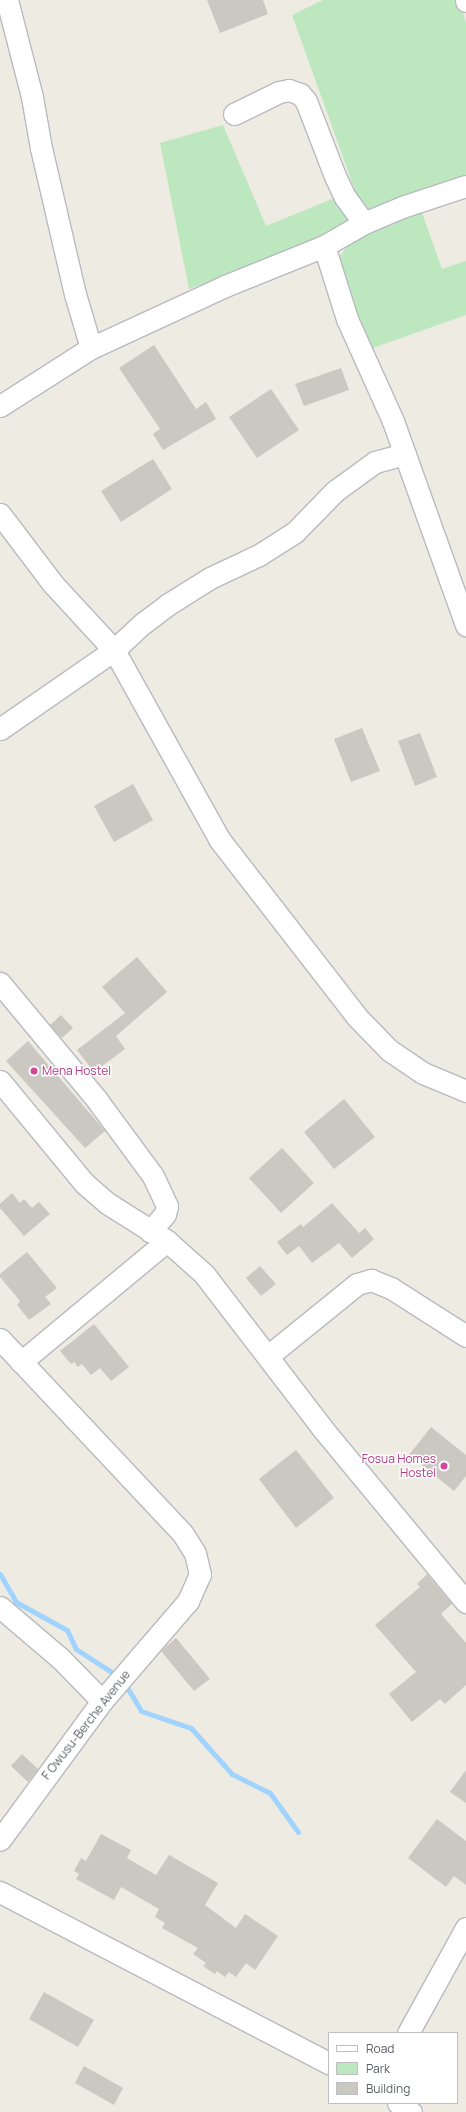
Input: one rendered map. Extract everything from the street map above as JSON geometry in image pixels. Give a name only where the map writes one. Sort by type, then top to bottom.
[{"type":"street","points":[[7,0],[32,97],[41,148],[75,294],[91,348]]},
{"type":"street","points":[[234,114],[279,92],[290,90],[300,94],[306,101],[335,176],[345,197],[364,223]]},
{"type":"street","points":[[0,406],[54,369],[91,348],[225,286],[324,246],[364,223],[402,207],[466,186]]},
{"type":"street","points":[[324,246],[347,319],[393,421],[466,625]]},
{"type":"street","points":[[0,729],[114,650],[142,624],[167,605],[210,578],[259,555],[295,532],[334,491],[375,462],[405,454]]},
{"type":"street","points":[[0,514],[53,584],[114,650],[219,839],[357,1017],[389,1050],[418,1069],[466,1092]]},
{"type":"street","points":[[0,983],[97,1100],[153,1176],[167,1206],[159,1236],[21,1362],[0,1339]]},
{"type":"street","points":[[0,1081],[84,1183],[107,1203],[159,1236],[204,1274],[322,1428],[466,1602]]},
{"type":"street","points":[[268,1356],[357,1284],[371,1280],[391,1288],[466,1336]]},
{"type":"street","name":"F Owusu-Berche Avenue","points":[[0,1840],[102,1700],[188,1601],[200,1574],[195,1553],[183,1534],[21,1362]]},
{"type":"street","points":[[0,1607],[60,1658],[102,1700]]},
{"type":"street","points":[[0,1892],[328,2062]]},
{"type":"street","points":[[409,2032],[466,1928]]},
{"type":"street","points":[[399,2104],[411,2112]]},
{"type":"green space","points":[[323,0],[460,0],[466,23],[466,182],[363,213],[292,15]]},
{"type":"green space","points":[[223,125],[266,226],[337,197],[349,220],[319,243],[189,289],[160,143]]},
{"type":"green space","points":[[421,210],[442,269],[466,261],[466,315],[367,350],[338,272],[340,256],[355,236]]},
{"type":"building","points":[[207,0],[263,0],[268,14],[220,33]]},
{"type":"building","points":[[154,345],[196,409],[206,402],[216,419],[163,450],[153,434],[160,429],[119,368]]},
{"type":"building","points":[[341,368],[349,390],[304,406],[295,384]]},
{"type":"building","points":[[271,389],[299,430],[257,458],[229,417]]},
{"type":"building","points":[[153,459],[172,489],[121,522],[101,491]]},
{"type":"building","points":[[362,728],[380,771],[351,782],[334,739]]},
{"type":"building","points":[[420,733],[437,777],[415,786],[398,741]]},
{"type":"building","points":[[133,784],[153,820],[114,842],[94,806]]},
{"type":"building","points":[[137,957],[167,992],[116,1036],[125,1049],[94,1072],[77,1050],[125,1013],[102,987]]},
{"type":"building","points":[[61,1015],[73,1028],[62,1038],[50,1025]]},
{"type":"building","points":[[28,1041],[105,1131],[85,1148],[6,1061]]},
{"type":"building","points":[[344,1099],[375,1137],[334,1169],[304,1132]]},
{"type":"building","points":[[282,1148],[314,1183],[281,1213],[249,1178]]},
{"type":"building","points":[[12,1193],[20,1203],[24,1199],[32,1208],[39,1202],[50,1214],[24,1236],[0,1208],[0,1204]]},
{"type":"building","points":[[332,1203],[359,1233],[365,1228],[374,1239],[352,1258],[339,1243],[312,1263],[299,1246],[287,1255],[277,1242],[301,1224],[303,1227]]},
{"type":"building","points":[[27,1252],[57,1288],[45,1297],[51,1304],[29,1320],[17,1305],[20,1301],[0,1277],[0,1274]]},
{"type":"building","points":[[260,1266],[276,1284],[261,1296],[246,1278]]},
{"type":"building","points":[[94,1324],[129,1367],[111,1381],[100,1368],[91,1375],[82,1364],[78,1367],[74,1362],[71,1364],[60,1351]]},
{"type":"building","name":"Fosua Homes Hostel","points":[[431,1427],[466,1455],[466,1476],[454,1491],[409,1455]]},
{"type":"building","points":[[296,1450],[334,1498],[296,1528],[259,1479]]},
{"type":"building","points":[[427,1574],[452,1604],[441,1614],[466,1643],[466,1685],[445,1704],[440,1699],[412,1722],[389,1694],[416,1672],[375,1625],[420,1587],[417,1584]]},
{"type":"building","points":[[176,1638],[210,1679],[194,1691],[161,1651]]},
{"type":"building","points":[[22,1754],[38,1769],[28,1782],[11,1766]]},
{"type":"building","points":[[466,1770],[466,1803],[450,1792]]},
{"type":"building","points":[[437,1819],[466,1841],[466,1885],[454,1876],[446,1887],[408,1858]]},
{"type":"building","points":[[101,1834],[131,1850],[127,1858],[156,1875],[169,1855],[218,1883],[205,1905],[236,1928],[245,1914],[278,1936],[255,1970],[246,1963],[236,1977],[229,1972],[225,1977],[217,1971],[215,1974],[203,1966],[206,1963],[193,1954],[198,1948],[162,1928],[165,1923],[155,1917],[159,1909],[121,1887],[114,1900],[76,1879],[79,1874],[74,1871],[81,1858],[86,1861]]},
{"type":"building","points":[[44,1992],[94,2020],[78,2047],[29,2019]]},
{"type":"building","points":[[84,2066],[123,2088],[114,2105],[75,2083]]},
{"type":"waterway","points":[[0,1574],[16,1602],[67,1630],[76,1649],[116,1675]]},
{"type":"waterway","points":[[125,1684],[141,1711],[191,1728],[232,1774],[270,1793],[298,1832]]},
{"type":"place","name":"Mena Hostel","points":[[34,1071]]},
{"type":"place","name":"Fosua Homes Hostel","points":[[444,1466]]}]
